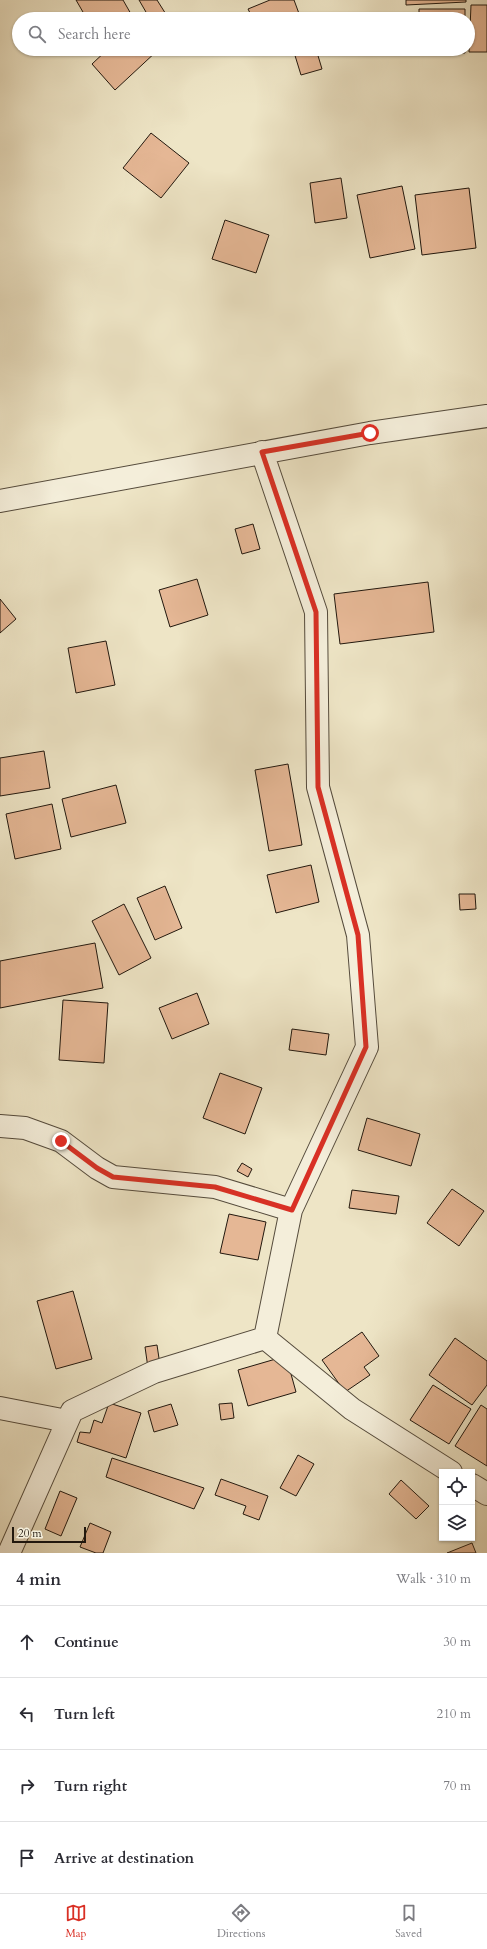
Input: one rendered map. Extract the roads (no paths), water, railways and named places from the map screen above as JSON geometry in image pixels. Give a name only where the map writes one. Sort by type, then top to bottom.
[{"type":"street","points":[[0,501],[370,433],[487,416]]},
{"type":"street","points":[[262,452],[316,612],[318,787],[358,935],[366,1047],[292,1210],[265,1338]]},
{"type":"street","points":[[0,1126],[26,1128],[61,1141],[97,1168],[113,1177],[215,1187],[292,1210]]},
{"type":"street","points":[[9,1553],[72,1411],[154,1372],[265,1338]]},
{"type":"street","points":[[265,1338],[352,1409],[446,1469]]},
{"type":"street","points":[[0,1408],[67,1421]]},
{"type":"street","points":[[475,1487],[487,1494]]}]
